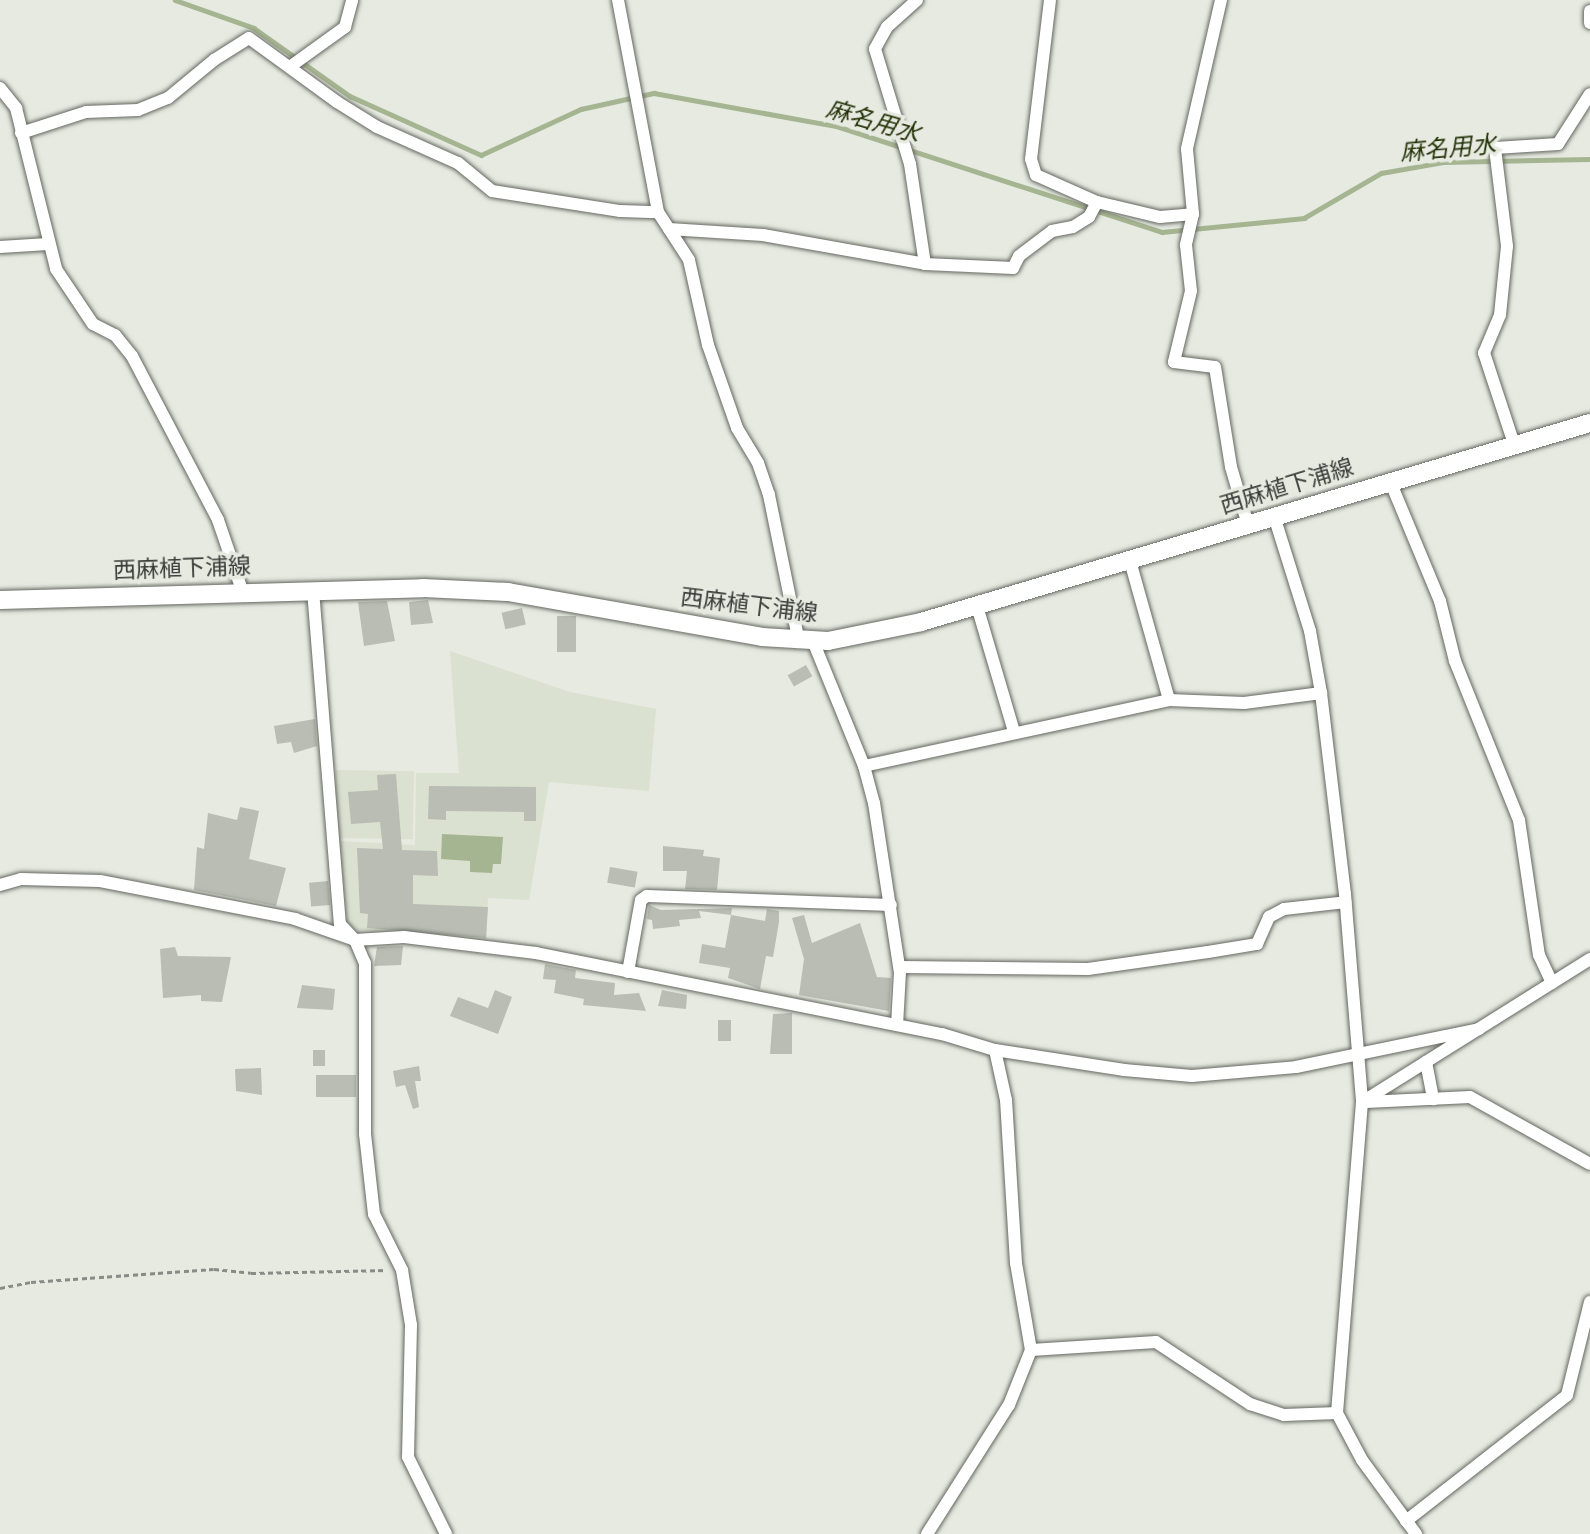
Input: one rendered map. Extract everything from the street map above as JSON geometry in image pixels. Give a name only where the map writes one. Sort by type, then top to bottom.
[{"type":"main road","name":"西麻植下浦線","points":[[0,600],[242,590],[508,592],[806,642],[870,635],[1130,561],[1590,423]]},
{"type":"street","points":[[292,66],[345,27],[352,0]]},
{"type":"street","points":[[618,0],[658,212],[689,260],[708,345],[737,428],[758,463],[769,495],[806,642],[864,766],[900,967],[897,1025]]},
{"type":"street","points":[[917,0],[887,27],[875,49],[910,164],[925,264]]},
{"type":"street","points":[[1049,0],[1031,159],[1036,175],[1050,185],[1097,202],[1160,217],[1193,214]]},
{"type":"street","points":[[1221,0],[1187,149],[1193,214],[1186,245],[1191,290],[1174,362],[1215,367],[1231,467],[1248,525]]},
{"type":"street","points":[[1590,10],[1590,23]]},
{"type":"street","points":[[21,133],[86,112],[138,110],[169,99],[214,60],[249,38],[292,66],[357,115],[458,163],[492,191],[620,211],[658,212]]},
{"type":"street","points":[[0,88],[16,108],[56,269],[93,324],[115,335],[132,356],[218,520],[242,590]]},
{"type":"street","points":[[1514,444],[1484,352],[1500,315],[1507,246],[1495,148],[1558,144],[1590,94]]},
{"type":"street","points":[[669,229],[763,235],[925,264],[1013,268],[1019,256],[1052,231],[1073,227],[1089,217],[1097,202]]},
{"type":"street","points":[[0,247],[48,244]]},
{"type":"street","points":[[1390,481],[1440,601],[1455,661],[1519,820],[1539,955],[1552,983]]},
{"type":"street","points":[[1274,516],[1310,631],[1321,693],[1346,902],[1359,1057],[1362,1102],[1338,1413],[1362,1460],[1409,1530],[1567,1395],[1590,1302]]},
{"type":"street","points":[[1130,561],[1169,700]]},
{"type":"street","points":[[313,590],[340,924],[355,940],[365,963],[365,1133],[374,1214],[402,1270],[411,1325],[408,1457],[446,1534]]},
{"type":"street","points":[[977,606],[1014,732]]},
{"type":"street","points":[[864,766],[1169,700],[1244,704],[1321,693]]},
{"type":"street","points":[[0,885],[21,879],[100,881],[295,919],[355,940],[375,936],[469,944],[897,1025],[995,1050],[1192,1076],[1359,1057],[1479,1029]]},
{"type":"street","points":[[628,972],[641,900],[647,896],[891,905]]},
{"type":"street","points":[[900,967],[1088,969],[1208,952],[1257,944],[1269,917],[1284,909],[1346,902]]},
{"type":"street","points":[[1362,1102],[1590,959]]},
{"type":"street","points":[[928,1534],[1009,1405],[1031,1350],[1016,1263],[1006,1100],[995,1050]]},
{"type":"street","points":[[1426,1062],[1433,1099]]},
{"type":"street","points":[[1362,1102],[1470,1097],[1590,1164]]},
{"type":"street","points":[[1031,1350],[1156,1342],[1250,1404],[1284,1415],[1338,1413]]},
{"type":"path","points":[[0,1288],[31,1282],[214,1269],[251,1273],[402,1270]]},
{"type":"shaded area","points":[[450,651],[570,692],[656,709],[649,791],[549,782],[529,900],[488,898],[486,941],[347,929],[340,841],[415,845],[416,773],[459,773]]},
{"type":"shaded area","points":[[336,770],[414,771],[413,839],[335,838]]},
{"type":"shaded area","points":[[442,834],[503,837],[501,864],[493,864],[492,873],[470,872],[470,861],[441,859]]},
{"type":"building","points":[[428,600],[433,623],[411,625],[409,602]]},
{"type":"building","points":[[387,601],[395,641],[364,646],[358,602]]},
{"type":"building","points":[[522,608],[526,625],[505,629],[502,613]]},
{"type":"building","points":[[557,616],[576,616],[576,652],[557,652]]},
{"type":"building","points":[[806,665],[812,676],[794,687],[788,675]]},
{"type":"building","points":[[315,719],[317,746],[294,753],[291,742],[277,744],[274,726]]},
{"type":"building","points":[[396,774],[402,850],[437,851],[438,876],[413,875],[413,904],[488,907],[486,938],[367,928],[368,914],[360,913],[357,848],[383,849],[380,822],[351,824],[348,792],[378,790],[377,775]]},
{"type":"building","points":[[429,786],[536,787],[536,821],[524,821],[524,812],[446,811],[446,820],[428,819]]},
{"type":"building","points":[[240,807],[259,811],[249,859],[286,868],[276,906],[194,890],[197,847],[204,849],[208,813],[237,820]]},
{"type":"building","points":[[663,846],[704,850],[703,856],[720,858],[717,890],[685,889],[687,871],[663,871]]},
{"type":"building","points":[[610,867],[638,872],[635,888],[607,883]]},
{"type":"building","points":[[328,881],[330,905],[311,907],[309,883]]},
{"type":"building","points":[[649,905],[661,910],[732,908],[731,915],[699,911],[701,918],[679,920],[680,926],[653,929],[652,920],[647,919]]},
{"type":"building","points":[[767,909],[779,911],[779,922],[773,957],[766,956],[760,989],[728,978],[730,968],[699,963],[702,944],[725,948],[731,915],[765,921]]},
{"type":"building","points":[[804,915],[812,943],[860,923],[877,977],[891,978],[889,1011],[799,995],[804,959],[792,918]]},
{"type":"building","points":[[403,946],[401,965],[374,966],[377,947]]},
{"type":"building","points":[[175,947],[178,956],[231,957],[222,1002],[201,1001],[201,995],[163,998],[160,949]]},
{"type":"building","points":[[545,964],[576,970],[575,978],[615,983],[614,995],[639,993],[646,1011],[583,1005],[584,999],[554,993],[556,980],[543,979]]},
{"type":"building","points":[[302,985],[335,989],[333,1010],[297,1008]]},
{"type":"building","points":[[495,990],[512,997],[498,1034],[450,1016],[458,997],[488,1008]]},
{"type":"building","points":[[662,990],[687,995],[686,1009],[658,1006]]},
{"type":"building","points":[[792,1013],[792,1054],[770,1054],[773,1014]]},
{"type":"building","points":[[718,1020],[731,1020],[731,1041],[718,1041]]},
{"type":"building","points":[[313,1050],[325,1050],[325,1066],[313,1066]]},
{"type":"building","points":[[419,1066],[421,1081],[415,1081],[419,1107],[413,1109],[405,1085],[396,1087],[393,1071]]},
{"type":"building","points":[[261,1068],[262,1095],[236,1091],[235,1069]]},
{"type":"building","points":[[316,1075],[356,1075],[356,1097],[316,1097]]},
{"type":"waterway","name":"麻名用水","points":[[175,0],[254,28],[350,96],[481,155],[581,109],[654,93],[836,126],[1162,232],[1304,218],[1381,173],[1444,162],[1590,159]]}]
